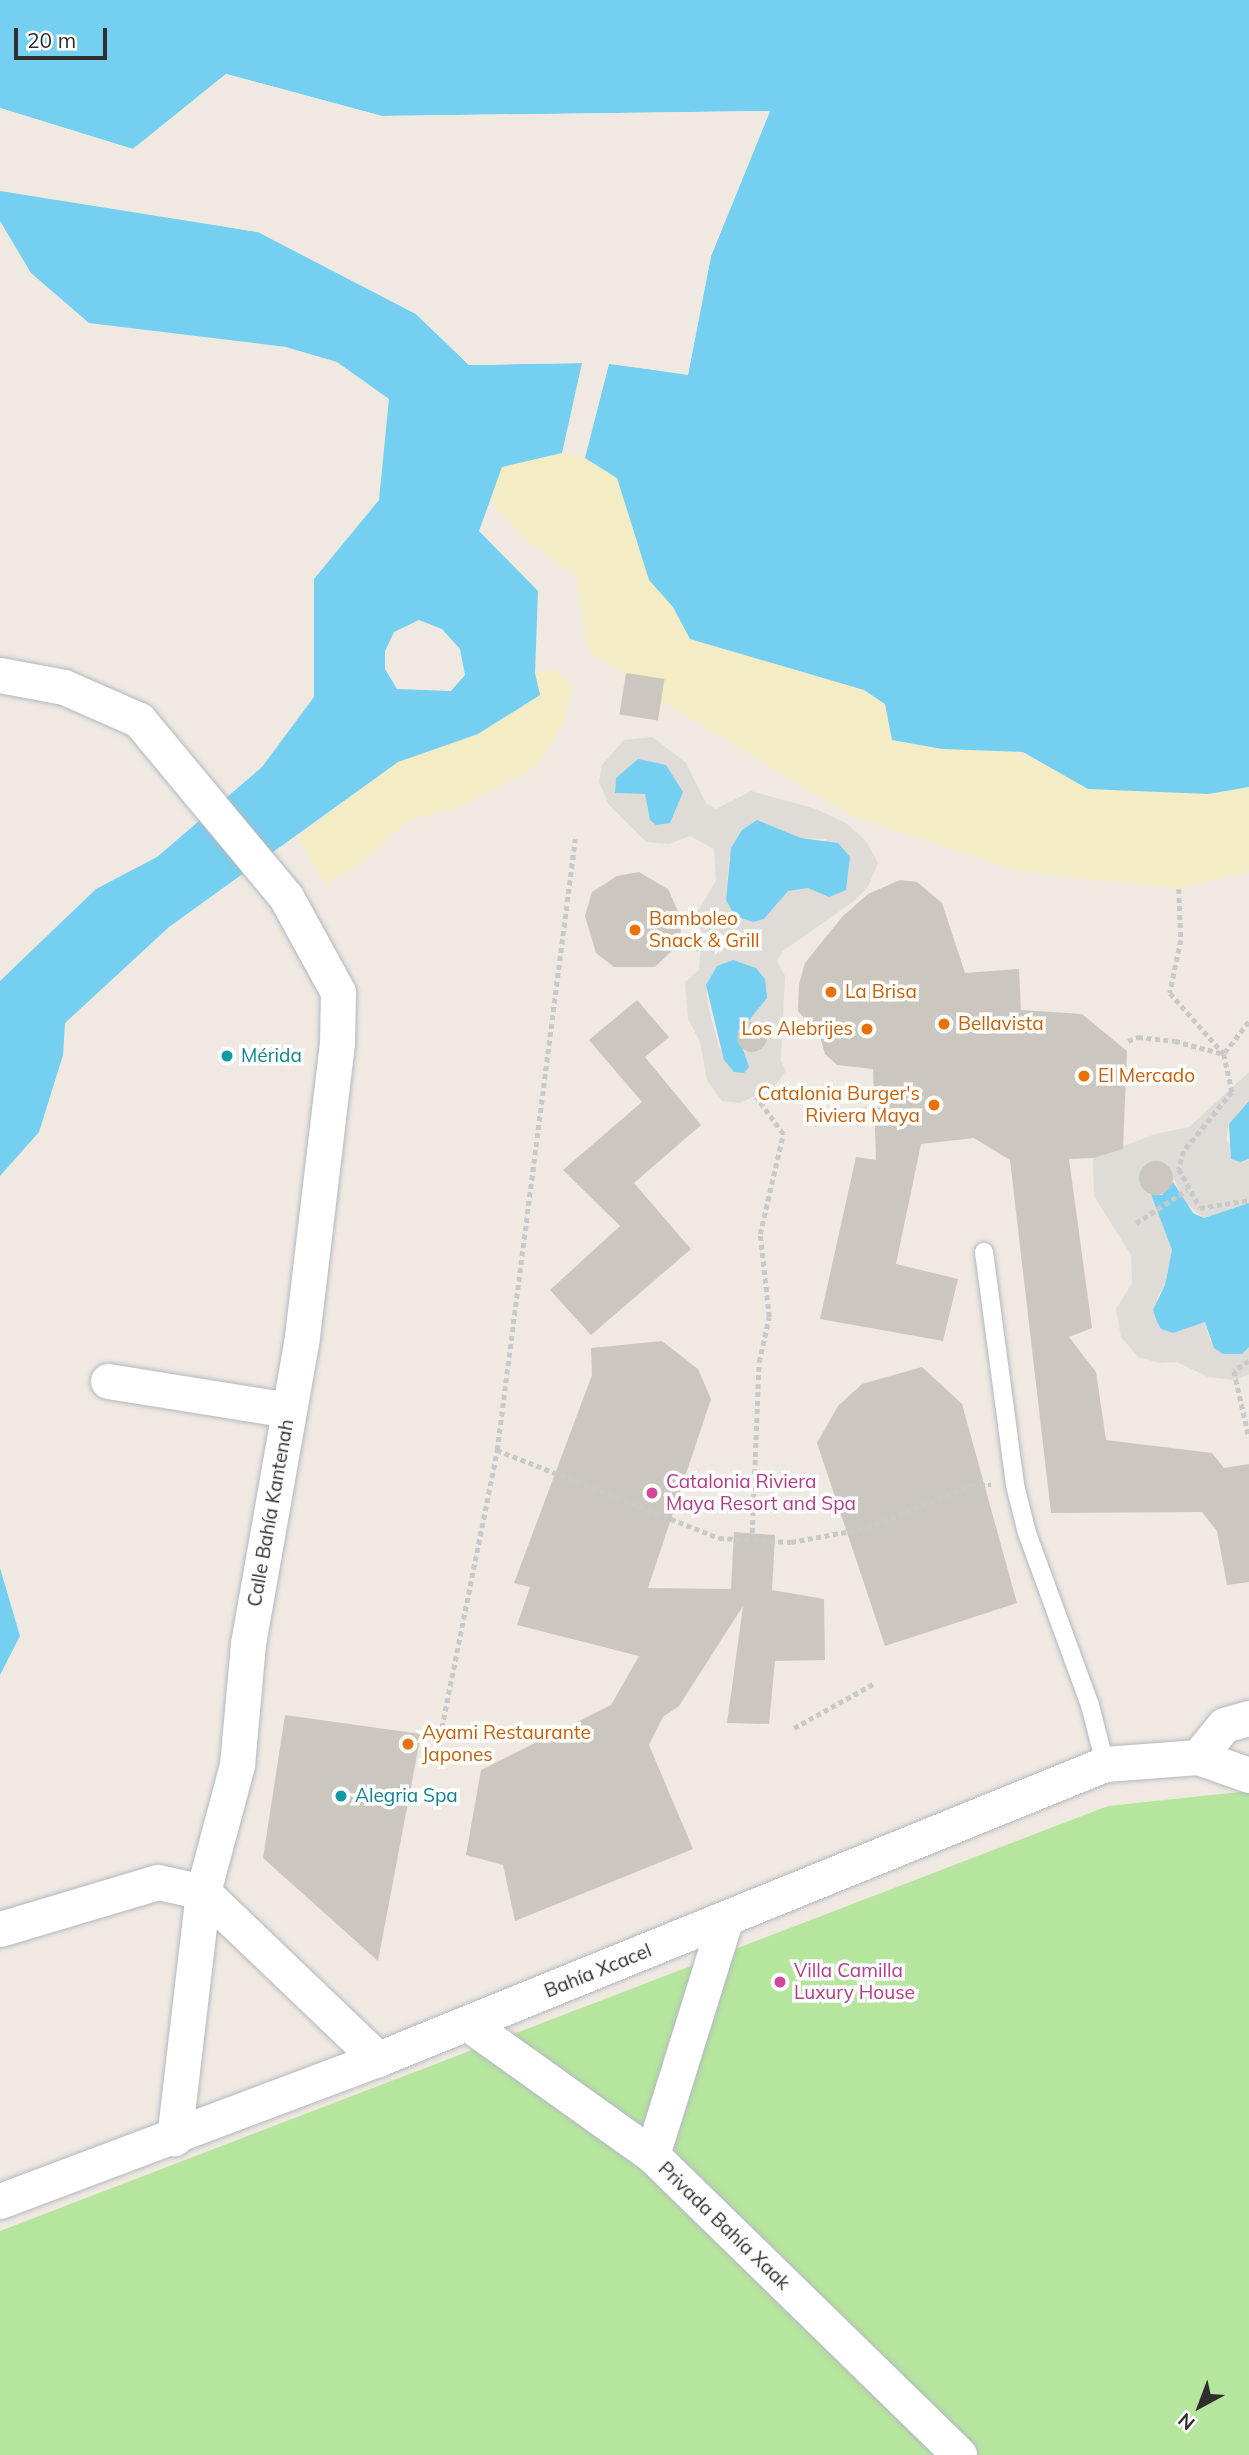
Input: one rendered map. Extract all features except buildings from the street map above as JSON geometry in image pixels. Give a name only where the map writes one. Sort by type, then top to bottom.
[{"type":"street","name":"Calle Bahía Kantenah","points":[[0,675],[64,687],[139,720],[286,897],[338,992],[337,1043],[289,1410],[248,1644],[237,1765],[203,1892],[174,2138]]},
{"type":"street","points":[[108,1381],[289,1410]]},
{"type":"street","points":[[1198,1757],[1224,1725],[1249,1718]]},
{"type":"street","name":"Bahía Xcacel","points":[[0,2201],[174,2138],[378,2059],[1105,1764],[1198,1757],[1249,1775]]},
{"type":"street","points":[[0,1929],[158,1882],[203,1892],[378,2059]]},
{"type":"street","points":[[652,2155],[726,1918]]},
{"type":"street","name":"Privada Bahía Xaak","points":[[467,2023],[652,2155],[959,2455]]},
{"type":"lane","points":[[984,1252],[1015,1485],[1027,1533],[1090,1705],[1105,1764]]},
{"type":"path","points":[[435,1761],[497,1450],[575,839]]},
{"type":"path","points":[[1179,889],[1181,940],[1170,993],[1224,1054],[1232,1091],[1184,1151],[1179,1169],[1187,1190],[1200,1208],[1249,1200]]},
{"type":"path","points":[[680,943],[699,949]]},
{"type":"path","points":[[1224,1054],[1249,1022]]},
{"type":"path","points":[[1128,1041],[1138,1037],[1175,1041],[1224,1054]]},
{"type":"path","points":[[752,1533],[759,1362],[769,1317],[760,1234],[783,1134],[757,1097]]},
{"type":"path","points":[[814,1124],[874,1107]]},
{"type":"path","points":[[1136,1223],[1187,1190]]},
{"type":"path","points":[[1249,1360],[1234,1371],[1249,1437]]},
{"type":"path","points":[[497,1450],[719,1538],[791,1542],[867,1528],[971,1485],[1015,1485]]},
{"type":"path","points":[[794,1728],[874,1683]]},
{"type":"green space","points":[[1249,1791],[1249,2455],[0,2455],[0,2231],[1108,1806]]},
{"type":"sand","points":[[562,453],[585,458],[617,478],[649,580],[673,607],[690,639],[864,690],[885,704],[1044,763],[1182,792],[1249,787],[1249,871],[1179,889],[1018,871],[852,816],[662,701],[588,650],[576,576],[526,540],[490,501],[501,466]]},
{"type":"sand","points":[[552,669],[573,686],[565,721],[537,766],[464,805],[409,820],[356,867],[326,884],[297,837],[398,762],[478,734],[540,695],[535,673]]},
{"type":"shaded area","points":[[653,737],[686,763],[706,803],[716,809],[751,791],[816,809],[846,823],[866,841],[878,863],[868,887],[854,901],[783,951],[777,961],[785,976],[781,1061],[786,1071],[774,1087],[740,1103],[722,1101],[707,1080],[700,1042],[688,1019],[685,982],[699,970],[702,932],[695,916],[716,881],[714,849],[690,836],[669,844],[646,842],[609,805],[599,782],[602,765],[624,740]],"holes":[[[638,760],[670,823],[651,807],[645,794],[615,793],[616,778]],[[757,820],[801,838],[826,839],[808,888],[788,891],[772,910],[726,900],[729,859]],[[733,960],[756,968],[765,979],[746,1024],[761,1026],[767,1039],[759,1051],[745,1051],[742,1056],[749,1067],[719,1048],[706,985],[717,966]]]},
{"type":"shaded area","points":[[1249,1072],[1249,1101],[1229,1124],[1226,1140],[1245,1161],[1249,1160],[1249,1203],[1204,1218],[1185,1203],[1168,1166],[1148,1164],[1139,1177],[1159,1208],[1172,1250],[1165,1285],[1157,1298],[1157,1322],[1161,1329],[1173,1333],[1205,1322],[1210,1341],[1242,1354],[1249,1347],[1249,1374],[1236,1380],[1208,1377],[1177,1362],[1160,1363],[1138,1357],[1121,1337],[1116,1309],[1132,1283],[1131,1255],[1094,1196],[1093,1158],[1155,1134],[1189,1127]]},
{"type":"water","points":[[0,0],[1249,0],[1249,787],[1208,794],[1088,789],[1023,752],[942,749],[892,740],[885,704],[864,690],[690,639],[673,607],[649,580],[617,478],[585,458],[609,364],[688,374],[711,256],[770,111],[382,116],[226,74],[133,149],[0,108]]},
{"type":"water","points":[[0,191],[258,232],[416,314],[469,365],[582,363],[562,453],[502,467],[479,531],[538,591],[535,673],[540,695],[478,734],[398,762],[169,927],[65,1023],[63,1055],[39,1132],[0,1176],[0,981],[96,889],[157,857],[262,767],[314,697],[314,579],[379,500],[389,399],[337,362],[286,347],[89,323],[31,273],[0,221]],"holes":[[[419,620],[442,629],[460,649],[465,675],[451,691],[397,689],[385,669],[385,651],[394,632]]]},
{"type":"water","points":[[638,759],[666,765],[683,792],[670,823],[656,825],[650,820],[645,794],[615,793],[616,778]]},
{"type":"water","points":[[757,820],[801,838],[838,843],[850,857],[846,890],[829,897],[808,888],[788,891],[764,919],[753,922],[735,916],[726,900],[731,848],[742,830]]},
{"type":"water","points":[[733,960],[756,968],[765,979],[767,998],[738,1034],[749,1067],[744,1073],[734,1072],[724,1060],[706,985],[717,966]]},
{"type":"water","points":[[1249,1101],[1249,1159],[1240,1162],[1231,1159],[1229,1124]]},
{"type":"water","points":[[1173,1182],[1193,1213],[1204,1218],[1249,1203],[1249,1347],[1242,1354],[1223,1354],[1214,1348],[1205,1322],[1173,1333],[1161,1329],[1157,1322],[1153,1310],[1165,1285],[1172,1250],[1151,1194],[1162,1195]]},
{"type":"water","points":[[0,1568],[20,1636],[0,1675]]},
{"type":"pier","points":[[226,74],[382,116],[770,111],[711,256],[688,375],[606,363],[685,371],[707,255],[765,115],[382,120],[226,78],[133,153],[0,112],[0,108],[133,149]]},
{"type":"pier","points":[[0,188],[259,228],[418,311],[470,362],[586,363],[469,365],[416,314],[258,232]]},
{"type":"place","name":"Bamboleo Snack & Grill","points":[[635,930]]},
{"type":"place","name":"La Brisa","points":[[831,992]]},
{"type":"place","name":"Bellavista","points":[[944,1024]]},
{"type":"place","name":"Los Alebrijes","points":[[867,1029]]},
{"type":"place","name":"Mérida","points":[[227,1056]]},
{"type":"place","name":"El Mercado","points":[[1084,1076]]},
{"type":"place","name":"Catalonia Burger's Riviera Maya","points":[[934,1105]]},
{"type":"place","name":"Catalonia Riviera Maya Resort and Spa","points":[[652,1493]]},
{"type":"place","name":"Ayami Restaurante Japones","points":[[408,1744]]},
{"type":"place","name":"Alegria Spa","points":[[341,1796]]},
{"type":"place","name":"Villa Camilla Luxury House","points":[[780,1982]]}]
